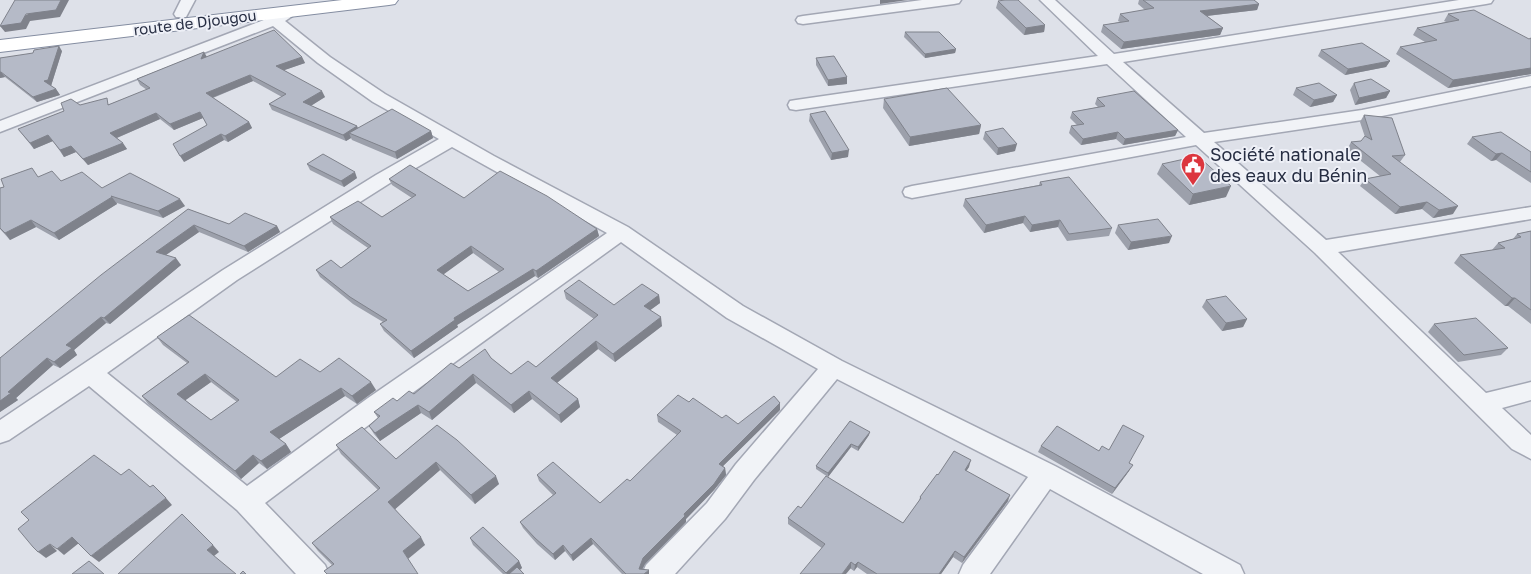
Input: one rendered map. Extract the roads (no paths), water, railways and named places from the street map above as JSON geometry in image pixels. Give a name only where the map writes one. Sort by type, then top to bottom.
[{"type":"highway","name":"route de Djougou","points":[[0,46],[85,30],[185,7],[298,5],[389,0]]},
{"type":"highway","name":"route de Djougou","points":[[0,36],[85,30],[298,5]]},
{"type":"street","points":[[803,20],[954,0]]},
{"type":"street","points":[[1047,0],[1322,248],[1521,442],[1531,448]]},
{"type":"street","points":[[796,105],[1112,59],[1486,0]]},
{"type":"street","points":[[0,127],[275,20],[298,5]]},
{"type":"street","points":[[275,20],[324,60],[379,98],[451,140],[622,232],[735,312],[834,367],[1046,474],[1230,574]]},
{"type":"street","points":[[912,192],[1202,139],[1362,115],[1531,81]]},
{"type":"street","points":[[0,433],[90,373],[230,274],[383,179],[451,140]]},
{"type":"street","points":[[1322,248],[1531,213]]},
{"type":"street","points":[[246,502],[377,405],[622,232]]},
{"type":"street","points":[[656,574],[716,512],[745,472],[834,367]]},
{"type":"street","points":[[90,373],[246,502],[314,574]]},
{"type":"street","points":[[1482,404],[1531,391]]},
{"type":"street","points":[[973,574],[1046,474]]},
{"type":"place","name":"Société nationale des eaux du Bénin","points":[[1193,186]]}]
